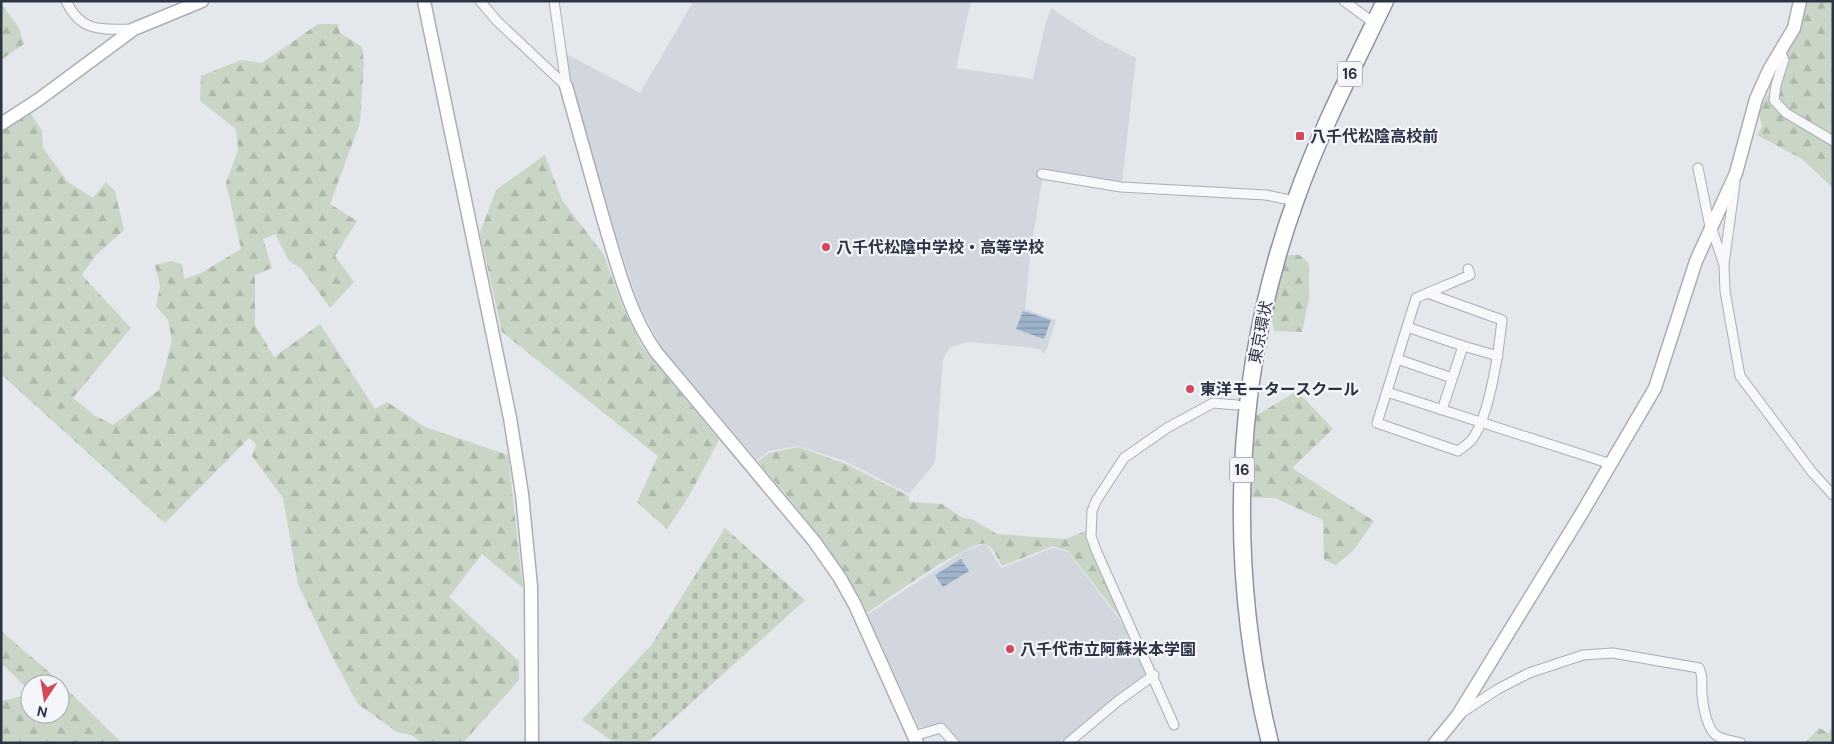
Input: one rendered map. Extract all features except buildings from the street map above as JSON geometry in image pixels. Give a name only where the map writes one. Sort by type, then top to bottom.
[{"type":"highway","name":"東京環状","points":[[1259,743],[1242,662],[1234,592],[1232,468],[1237,405],[1262,270],[1290,200],[1316,146],[1370,20],[1373,1]]},
{"type":"highway","name":"東京環状","points":[[1370,20],[1385,1]]},
{"type":"highway","name":"東京環状","points":[[1270,743],[1255,674],[1245,602],[1241,523],[1242,465],[1257,342],[1290,200]]},
{"type":"street","points":[[66,1],[79,21],[87,26],[106,30],[134,29]]},
{"type":"street","points":[[1,124],[38,100],[134,29],[202,1]]},
{"type":"street","points":[[424,1],[510,418],[526,540],[533,662],[532,743]]},
{"type":"street","points":[[480,1],[497,21],[566,86]]},
{"type":"street","points":[[554,1],[566,86],[609,238],[641,330],[656,352],[814,541],[840,578],[855,605],[916,739],[941,728],[954,743]]},
{"type":"street","points":[[1344,1],[1370,20]]},
{"type":"street","points":[[1800,1],[1794,28],[1781,53],[1769,70],[1756,100],[1736,172],[1724,266],[1725,291],[1740,376],[1812,472],[1833,495]]},
{"type":"street","points":[[1781,53],[1784,60],[1776,85],[1774,100],[1786,112],[1833,140]]},
{"type":"street","points":[[1698,168],[1710,226],[1724,266]]},
{"type":"street","points":[[1435,743],[1458,715],[1611,464],[1655,388],[1696,261],[1710,226],[1736,172]]},
{"type":"street","points":[[1042,174],[1121,187],[1266,195],[1290,200]]},
{"type":"street","points":[[1427,293],[1502,320],[1498,356],[1481,422],[1473,439],[1458,451],[1377,424],[1416,298],[1427,293],[1470,275],[1468,270]]},
{"type":"street","points":[[1407,327],[1498,356]]},
{"type":"street","points":[[1442,410],[1463,346]]},
{"type":"street","points":[[1397,359],[1452,378]]},
{"type":"street","points":[[1387,392],[1611,464]]},
{"type":"street","points":[[1174,725],[1154,676],[1096,550],[1091,536],[1092,511],[1124,458],[1167,428],[1212,403],[1237,405]]},
{"type":"street","points":[[1458,715],[1498,689],[1529,673],[1582,655],[1613,653],[1699,668],[1703,674],[1702,695],[1705,713],[1711,728],[1717,737],[1741,743]]},
{"type":"street","points":[[1068,743],[1118,700],[1154,676]]},
{"type":"shaded area","name":"八千代松陰中学校・高等学校","points":[[688,1],[971,1],[956,68],[1033,79],[1051,8],[1095,37],[1136,58],[1122,183],[1044,170],[1031,248],[1025,309],[1056,320],[1045,354],[1039,349],[1028,347],[968,342],[949,348],[943,360],[935,463],[909,494],[845,461],[798,446],[769,451],[757,460],[663,349],[640,307],[619,245],[570,79],[566,54],[640,93],[692,4]]},
{"type":"shaded area","name":"八千代市立阿蘇米本学園","points":[[984,544],[987,545],[1001,568],[1053,548],[1068,552],[1129,632],[1149,674],[1065,740],[1052,743],[958,743],[936,726],[919,727],[867,615],[964,551]]},
{"type":"green space","points":[[1806,1],[1833,1],[1833,136],[1818,137],[1833,147],[1833,188],[1802,159],[1757,135],[1762,126],[1760,118],[1755,113],[1772,89],[1786,53],[1801,26]]},
{"type":"green space","points":[[1,4],[18,26],[24,44],[1,60]]},
{"type":"green space","points":[[318,24],[338,24],[340,33],[362,47],[364,62],[360,123],[330,204],[357,221],[335,256],[354,282],[330,308],[301,268],[289,261],[275,234],[263,239],[272,268],[255,275],[255,325],[274,357],[320,324],[375,409],[387,402],[425,427],[508,455],[523,588],[482,554],[449,597],[519,661],[519,680],[463,743],[422,743],[411,735],[397,732],[358,704],[332,656],[298,584],[283,498],[252,456],[256,444],[249,438],[165,523],[1,374],[1,130],[30,112],[42,131],[43,148],[68,182],[93,198],[106,182],[115,191],[124,230],[95,256],[82,275],[131,328],[73,398],[94,415],[113,425],[159,390],[172,340],[168,320],[156,306],[160,286],[155,265],[171,261],[182,264],[184,279],[201,273],[241,249],[226,183],[238,150],[236,129],[200,101],[201,76],[241,60],[262,63]]},
{"type":"green space","points":[[545,155],[562,200],[604,255],[619,298],[641,345],[719,440],[689,496],[667,529],[637,502],[658,456],[502,332],[480,233],[496,190]]},
{"type":"green space","points":[[1285,255],[1299,255],[1309,263],[1309,299],[1302,332],[1274,331],[1271,316]]},
{"type":"green space","points":[[1297,391],[1333,429],[1292,468],[1374,521],[1353,551],[1336,565],[1324,560],[1323,520],[1275,498],[1247,497],[1254,417]]},
{"type":"green space","points":[[798,447],[846,464],[909,496],[909,502],[942,504],[963,518],[972,519],[997,534],[1065,539],[1088,530],[1125,624],[1068,551],[1053,546],[1002,566],[989,545],[978,545],[946,560],[866,614],[830,553],[803,516],[758,461],[769,453]]},
{"type":"green space","points":[[725,528],[805,600],[647,743],[615,743],[582,720],[652,644]]},
{"type":"green space","points":[[1,631],[51,674],[20,674],[20,681],[1,663]]},
{"type":"green space","points":[[70,692],[122,743],[1,743],[1,701],[20,696],[20,724],[70,724]]},
{"type":"green space","points":[[1833,727],[1833,743],[1805,743],[1819,728],[1829,733]]},
{"type":"water","points":[[1023,311],[1051,320],[1044,339],[1016,329]]},
{"type":"water","points":[[961,559],[969,571],[943,587],[935,575]]},
{"type":"place","name":"八千代松陰高校前","points":[[1300,136]]},
{"type":"place","name":"八千代松陰中学校・高等学校","points":[[826,247]]},
{"type":"place","name":"東洋モータースクール","points":[[1190,389]]},
{"type":"place","name":"八千代市立阿蘇米本学園","points":[[1010,649]]}]
